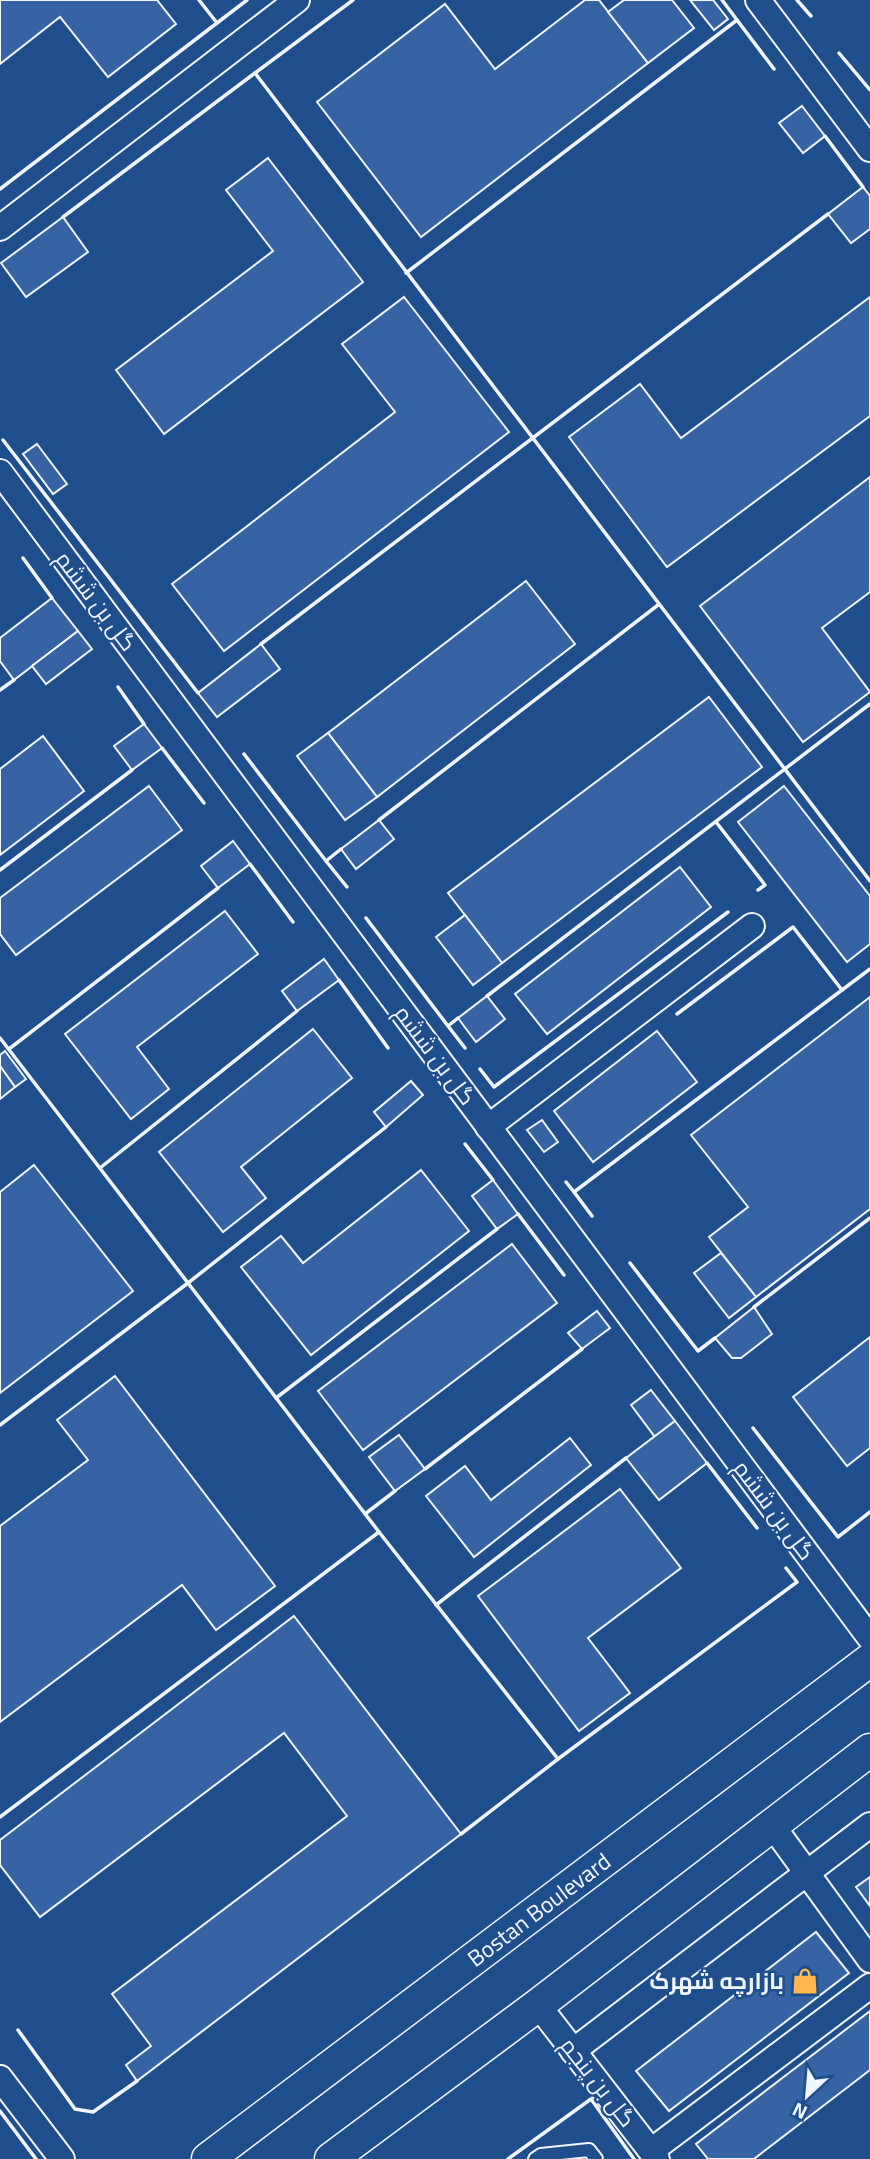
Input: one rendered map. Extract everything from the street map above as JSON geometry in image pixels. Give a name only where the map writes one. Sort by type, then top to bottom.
[{"type":"street","points":[[0,228],[297,0]]},
{"type":"street","points":[[758,0],[870,149]]},
{"type":"street","name":"گل بن ششم","points":[[0,472],[870,1638]]},
{"type":"street","points":[[488,1127],[752,926]]},
{"type":"street","name":"Bostan Boulevard","points":[[208,2159],[870,1660]]},
{"type":"street","points":[[331,2159],[538,2005],[870,1750]]},
{"type":"street","points":[[772,1825],[870,1960]]},
{"type":"street","points":[[573,2051],[870,1825]]},
{"type":"street","points":[[654,2155],[870,1986]]},
{"type":"street","name":"گل بن پنجم","points":[[538,2005],[654,2155]]},
{"type":"street","points":[[0,2078],[62,2159]]},
{"type":"lane","points":[[535,2159],[541,2155],[589,2150],[596,2159]]},
{"type":"building","points":[[0,0],[157,0],[176,24],[108,77],[60,17],[0,64]]},
{"type":"building","points":[[585,0],[599,0],[648,63],[421,237],[317,102],[445,4],[495,69]]},
{"type":"building","points":[[624,0],[672,0],[694,28],[648,63],[608,12]]},
{"type":"building","points":[[690,0],[713,0],[728,19],[714,30]]},
{"type":"building","points":[[802,106],[825,136],[803,153],[779,123]]},
{"type":"building","points":[[268,158],[363,282],[164,434],[116,370],[273,251],[226,190]]},
{"type":"building","points":[[863,187],[870,196],[870,229],[851,243],[828,214]]},
{"type":"building","points":[[63,217],[88,252],[26,297],[1,263]]},
{"type":"building","points":[[404,297],[509,432],[224,651],[172,584],[395,412],[342,344]]},
{"type":"building","points":[[870,297],[870,416],[667,567],[569,437],[640,384],[681,438]]},
{"type":"building","points":[[37,444],[67,484],[53,494],[23,454]]},
{"type":"building","points":[[870,477],[870,592],[822,628],[870,692],[803,742],[700,606]]},
{"type":"building","points":[[526,581],[575,644],[377,797],[328,733]]},
{"type":"building","points":[[52,598],[78,631],[14,680],[0,661],[0,638]]},
{"type":"building","points":[[78,631],[92,649],[46,684],[32,666]]},
{"type":"building","points":[[261,644],[280,669],[217,717],[198,693]]},
{"type":"building","points":[[709,697],[762,767],[502,963],[448,893]]},
{"type":"building","points":[[144,724],[162,748],[132,770],[114,746]]},
{"type":"building","points":[[328,733],[377,797],[345,820],[297,756]]},
{"type":"building","points":[[43,736],[84,791],[0,855],[0,769]]},
{"type":"building","points":[[149,786],[182,830],[16,955],[0,934],[0,898]]},
{"type":"building","points":[[784,786],[870,896],[870,944],[847,962],[738,822]]},
{"type":"building","points":[[379,820],[394,839],[356,869],[341,849]]},
{"type":"building","points":[[233,841],[250,864],[218,888],[201,866]]},
{"type":"building","points":[[680,867],[711,907],[547,1034],[515,994]]},
{"type":"building","points":[[225,911],[258,954],[137,1047],[169,1089],[131,1119],[65,1034]]},
{"type":"building","points":[[465,915],[502,963],[473,985],[436,937]]},
{"type":"building","points":[[324,959],[339,980],[297,1011],[282,991]]},
{"type":"building","points":[[487,996],[505,1019],[476,1042],[458,1018]]},
{"type":"building","points":[[870,997],[870,1209],[756,1297],[709,1237],[748,1207],[691,1135]]},
{"type":"building","points":[[313,1029],[352,1078],[241,1167],[266,1198],[223,1232],[159,1152]]},
{"type":"building","points":[[657,1031],[697,1082],[593,1162],[554,1111]]},
{"type":"building","points":[[5,1051],[26,1079],[15,1087],[0,1066],[0,1055]]},
{"type":"building","points":[[0,1066],[15,1087],[0,1099]]},
{"type":"building","points":[[411,1081],[423,1095],[386,1127],[374,1112]]},
{"type":"building","points":[[542,1120],[558,1142],[544,1152],[527,1130]]},
{"type":"building","points":[[34,1165],[133,1291],[0,1393],[0,1192]]},
{"type":"building","points":[[421,1170],[469,1231],[311,1355],[241,1267],[281,1236],[303,1263]]},
{"type":"building","points":[[493,1180],[518,1214],[497,1229],[472,1196]]},
{"type":"building","points":[[512,1244],[557,1303],[363,1450],[318,1391]]},
{"type":"building","points":[[721,1253],[756,1297],[729,1318],[694,1273]]},
{"type":"building","points":[[754,1307],[772,1334],[741,1358],[732,1358],[715,1338]]},
{"type":"building","points":[[597,1311],[610,1328],[582,1349],[568,1333]]},
{"type":"building","points":[[870,1337],[870,1448],[847,1466],[793,1397]]},
{"type":"building","points":[[115,1376],[275,1586],[216,1630],[182,1585],[0,1722],[0,1526],[88,1460],[57,1420]]},
{"type":"building","points":[[651,1390],[675,1421],[655,1437],[631,1405]]},
{"type":"building","points":[[675,1421],[707,1463],[659,1500],[626,1458]]},
{"type":"building","points":[[399,1435],[425,1469],[395,1491],[369,1457]]},
{"type":"building","points":[[570,1438],[591,1465],[474,1557],[426,1496],[465,1466],[491,1500]]},
{"type":"building","points":[[620,1489],[681,1568],[588,1638],[630,1693],[579,1731],[478,1596]]},
{"type":"building","points":[[294,1616],[461,1834],[137,2081],[126,2065],[151,2046],[112,1994],[347,1816],[284,1733],[40,1917],[0,1865],[0,1840]]},
{"type":"building","points":[[870,1877],[870,1906],[856,1887]]},
{"type":"building","points":[[816,1932],[849,1973],[669,2111],[636,2071]]},
{"type":"building","points":[[870,2011],[870,2070],[754,2159],[708,2159],[696,2144]]},
{"type":"wall","points":[[0,189],[217,23],[199,0]]},
{"type":"wall","points":[[217,23],[247,0]]},
{"type":"wall","points":[[255,73],[353,0]]},
{"type":"wall","points":[[406,273],[737,20],[722,0]]},
{"type":"wall","points":[[797,0],[811,16]]},
{"type":"wall","points":[[737,20],[774,69]]},
{"type":"wall","points":[[839,53],[870,90]]},
{"type":"wall","points":[[63,217],[255,73],[870,881]]},
{"type":"wall","points":[[825,136],[863,187]]},
{"type":"wall","points":[[261,644],[828,214]]},
{"type":"wall","points":[[3,440],[198,693]]},
{"type":"wall","points":[[23,558],[52,598]]},
{"type":"wall","points":[[379,820],[658,605]]},
{"type":"wall","points":[[0,690],[14,680]]},
{"type":"wall","points":[[118,687],[144,724]]},
{"type":"wall","points":[[487,996],[870,704]]},
{"type":"wall","points":[[162,748],[204,803]]},
{"type":"wall","points":[[244,754],[326,861],[341,849]]},
{"type":"wall","points":[[0,870],[132,770]]},
{"type":"wall","points":[[716,822],[765,885],[758,890]]},
{"type":"wall","points":[[326,861],[347,887]]},
{"type":"wall","points":[[250,864],[293,922]]},
{"type":"wall","points":[[9,1049],[218,888]]},
{"type":"wall","points":[[480,1069],[494,1087],[728,912]]},
{"type":"wall","points":[[366,918],[448,1026],[458,1018]]},
{"type":"wall","points":[[566,1182],[574,1192],[842,990],[793,927],[677,1014]]},
{"type":"wall","points":[[842,990],[870,969]]},
{"type":"wall","points":[[339,980],[388,1048]]},
{"type":"wall","points":[[100,1168],[297,1011]]},
{"type":"wall","points":[[448,1026],[465,1048]]},
{"type":"wall","points":[[0,1038],[379,1532],[558,1759],[461,1834]]},
{"type":"wall","points":[[0,1425],[188,1283],[386,1127]]},
{"type":"wall","points":[[465,1144],[493,1180]]},
{"type":"wall","points":[[574,1192],[592,1216]]},
{"type":"wall","points":[[518,1214],[564,1275]]},
{"type":"wall","points":[[754,1307],[870,1218]]},
{"type":"wall","points":[[276,1398],[497,1229]]},
{"type":"wall","points":[[630,1263],[698,1351],[715,1338]]},
{"type":"wall","points":[[425,1469],[582,1349]]},
{"type":"wall","points":[[753,1428],[838,1537],[870,1512]]},
{"type":"wall","points":[[436,1605],[626,1458]]},
{"type":"wall","points":[[707,1463],[757,1528]]},
{"type":"wall","points":[[365,1514],[395,1491]]},
{"type":"wall","points":[[0,1817],[379,1532]]},
{"type":"wall","points":[[558,1759],[797,1582],[786,1568]]},
{"type":"wall","points":[[18,2030],[75,2109],[93,2112],[137,2081]]},
{"type":"wall","points":[[508,2159],[591,2099],[634,2159]]},
{"type":"wall","points":[[0,2111],[36,2159]]},
{"type":"place","name":"بازارچه شهرک","points":[[805,1981]]}]
